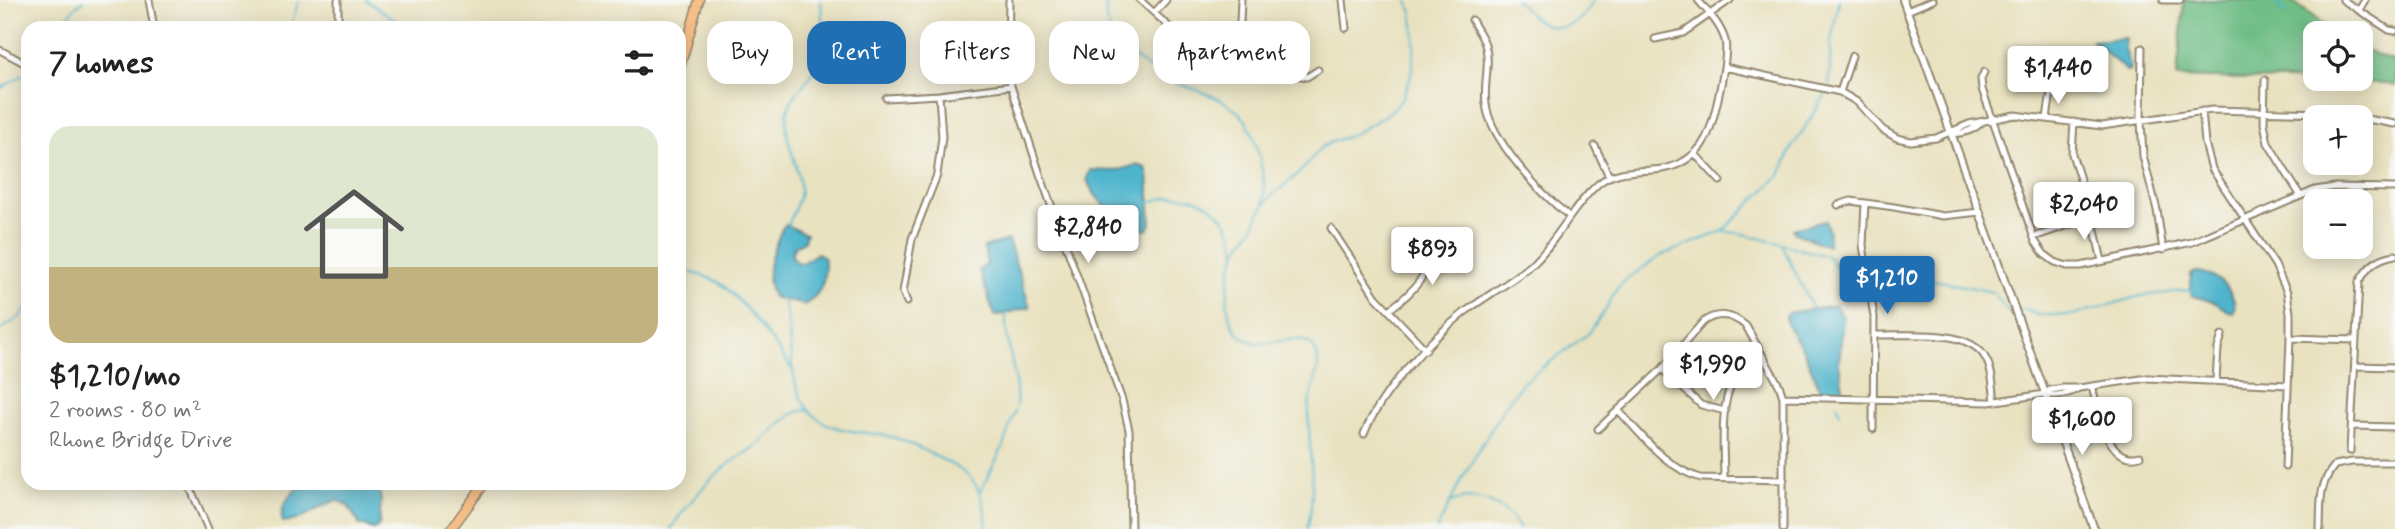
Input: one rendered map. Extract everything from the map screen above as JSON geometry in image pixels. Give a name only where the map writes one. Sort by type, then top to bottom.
[{"type":"highway","points":[[686,46],[699,0]]},
{"type":"highway","points":[[451,529],[480,490]]},
{"type":"street","points":[[149,0],[153,21]]},
{"type":"street","points":[[338,0],[338,21]]},
{"type":"street","points":[[1009,0],[1008,52],[1011,86],[1122,400],[1129,430],[1131,529]]},
{"type":"street","points":[[1140,0],[1163,21]]},
{"type":"street","points":[[1154,13],[1166,0]]},
{"type":"street","points":[[1240,21],[1241,0]]},
{"type":"street","points":[[1342,0],[1346,28]]},
{"type":"street","points":[[1364,434],[1388,389],[1465,312],[1530,266],[1590,192],[1609,176],[1670,167],[1695,154],[1709,132],[1724,67],[1725,42],[1720,28],[1698,0]]},
{"type":"street","points":[[1655,39],[1684,33],[1730,0]]},
{"type":"street","points":[[1903,0],[2094,529]]},
{"type":"street","points":[[1907,11],[1933,0]]},
{"type":"street","points":[[2163,0],[2180,0]]},
{"type":"street","points":[[2343,0],[2395,31]]},
{"type":"street","points":[[2359,10],[2365,0]]},
{"type":"street","points":[[1472,20],[1485,43],[1488,68],[1486,107],[1493,126],[1532,182],[1569,216]]},
{"type":"street","points":[[2143,48],[2141,121],[2144,166],[2157,210],[2163,250]]},
{"type":"street","points":[[0,50],[21,61]]},
{"type":"street","points":[[1840,92],[1852,56]]},
{"type":"street","points":[[1724,67],[1840,92],[1857,102],[1883,130],[1897,138],[1921,140],[1951,133],[1958,134],[1982,122],[2021,115],[2102,126],[2202,111],[2303,113]]},
{"type":"street","points":[[2048,118],[2053,79],[2059,67]]},
{"type":"street","points":[[1310,76],[1318,70]]},
{"type":"street","points":[[1984,72],[1981,86],[2034,237],[2044,254],[2059,264],[2076,266],[2163,250],[2204,237],[2300,195],[2330,187],[2395,188]]},
{"type":"street","points":[[2265,80],[2265,131],[2269,147],[2300,195]]},
{"type":"street","points":[[886,98],[1011,86]]},
{"type":"street","points":[[907,302],[903,292],[912,239],[937,175],[942,137],[939,95]]},
{"type":"street","points":[[2202,111],[2210,164],[2281,277],[2289,303],[2285,467]]},
{"type":"street","points":[[2373,120],[2395,124]]},
{"type":"street","points":[[2074,122],[2072,154],[2092,217],[2102,261]]},
{"type":"street","points":[[1595,146],[1609,176]]},
{"type":"street","points":[[1695,154],[1720,181]]},
{"type":"street","points":[[1838,205],[1848,201],[1943,216],[1980,212]]},
{"type":"street","points":[[1865,203],[1862,240],[1875,335],[1873,429]]},
{"type":"street","points":[[2034,237],[2092,217]]},
{"type":"street","points":[[1331,228],[1376,297],[1426,350]]},
{"type":"street","points":[[1389,310],[1418,286],[1423,278],[1430,253],[1429,242]]},
{"type":"street","points":[[2350,452],[2359,282],[2367,268],[2382,257],[2395,255]]},
{"type":"street","points":[[1598,429],[1662,369],[1703,322],[1722,315],[1731,316],[1746,326],[1783,397],[1783,529]]},
{"type":"street","points":[[1875,335],[1951,337],[1968,341],[1979,349],[1988,362],[1995,401]]},
{"type":"street","points":[[2216,381],[2221,335]]},
{"type":"street","points":[[2290,338],[2355,340]]},
{"type":"street","points":[[1724,479],[1727,395],[1732,382],[1740,373],[1765,359]]},
{"type":"street","points":[[2354,366],[2395,367]]},
{"type":"street","points":[[1662,369],[1701,405],[1725,411]]},
{"type":"street","points":[[1783,397],[1995,401],[2045,394],[2052,396],[2079,388],[2148,378],[2288,385]]},
{"type":"street","points":[[2092,386],[2108,439],[2125,455],[2135,458],[2140,456]]},
{"type":"street","points":[[1618,410],[1682,472],[1700,478],[1784,480]]},
{"type":"street","points":[[2352,426],[2395,427]]},
{"type":"street","points":[[2320,529],[2321,493],[2325,477],[2335,465],[2352,462],[2395,462]]},
{"type":"street","points":[[191,490],[208,529]]},
{"type":"green space","points":[[2184,0],[2291,0],[2319,21],[2303,21],[2303,81],[2177,77]]},
{"type":"green space","points":[[2373,53],[2395,62],[2395,86],[2373,83]]},
{"type":"water","points":[[2126,38],[2125,49],[2131,69],[2127,71],[2092,41]]},
{"type":"water","points":[[1137,165],[1146,168],[1148,174],[1151,223],[1148,230],[1130,225],[1112,212],[1096,195],[1087,179],[1090,170],[1115,171]]},
{"type":"water","points":[[1826,221],[1829,232],[1828,246],[1795,233],[1793,229]]},
{"type":"water","points":[[786,225],[806,234],[804,241],[795,246],[791,254],[796,262],[802,263],[818,253],[825,259],[822,285],[815,296],[804,305],[773,297],[770,288],[770,261],[779,235]]},
{"type":"water","points":[[1008,240],[1030,307],[995,316],[979,270],[987,264],[984,247]]},
{"type":"water","points":[[2196,272],[2210,275],[2223,284],[2232,296],[2234,311],[2231,313],[2216,303],[2191,295],[2191,274]]},
{"type":"water","points":[[1835,305],[1843,317],[1839,363],[1843,389],[1821,390],[1802,348],[1787,325],[1786,316],[1788,313]]},
{"type":"water","points":[[296,490],[379,490],[379,525],[374,529],[360,525],[348,506],[338,500],[297,520],[283,522],[282,511]]},
{"type":"waterway","points":[[65,21],[84,0]]},
{"type":"waterway","points":[[292,21],[299,0]]},
{"type":"waterway","points":[[366,0],[397,21]]},
{"type":"waterway","points":[[788,226],[800,190],[787,134],[788,108],[818,62],[822,35],[821,0]]},
{"type":"waterway","points":[[1108,0],[1108,24],[1113,35],[1132,56],[1164,77],[1224,102],[1247,122],[1259,156],[1264,182],[1264,202]]},
{"type":"waterway","points":[[1307,529],[1312,499],[1309,407],[1317,371],[1317,356],[1315,350],[1304,340],[1256,343],[1243,337],[1230,316],[1230,274],[1238,250],[1253,228],[1263,206],[1272,196],[1303,169],[1321,148],[1376,121],[1395,107],[1402,97],[1412,70],[1415,40],[1408,0]]},
{"type":"waterway","points":[[1515,0],[1536,20],[1556,27],[1564,27],[1578,20],[1593,0]]},
{"type":"waterway","points":[[1829,85],[1831,41],[1839,0]]},
{"type":"waterway","points":[[2273,0],[2286,13]]},
{"type":"waterway","points":[[0,89],[21,76]]},
{"type":"waterway","points":[[1724,230],[1780,175],[1792,148],[1827,92]]},
{"type":"waterway","points":[[1149,203],[1180,196],[1208,204],[1228,225],[1234,239],[1236,256]]},
{"type":"waterway","points":[[1437,529],[1463,477],[1503,409],[1522,383],[1589,333],[1626,279],[1662,255],[1723,231],[1827,256],[1842,273],[1862,279]]},
{"type":"waterway","points":[[1782,245],[1813,309]]},
{"type":"waterway","points":[[686,271],[712,279],[725,287],[756,321],[791,368]]},
{"type":"waterway","points":[[1874,279],[1903,275],[1988,291],[1994,293],[2009,313]]},
{"type":"waterway","points":[[2021,308],[2038,315],[2073,315],[2141,296],[2191,290]]},
{"type":"waterway","points":[[783,301],[796,384],[808,409],[816,417],[836,427],[897,438],[956,467],[966,474],[979,490],[987,529]]},
{"type":"waterway","points":[[1006,313],[1016,406]]},
{"type":"waterway","points":[[0,330],[21,316]]},
{"type":"waterway","points":[[1837,405],[1840,413]]},
{"type":"waterway","points":[[671,529],[695,497],[718,473],[788,418],[807,410]]},
{"type":"waterway","points":[[981,490],[1002,449],[1015,411]]},
{"type":"waterway","points":[[1449,503],[1470,498],[1489,502],[1507,513],[1520,529]]}]
